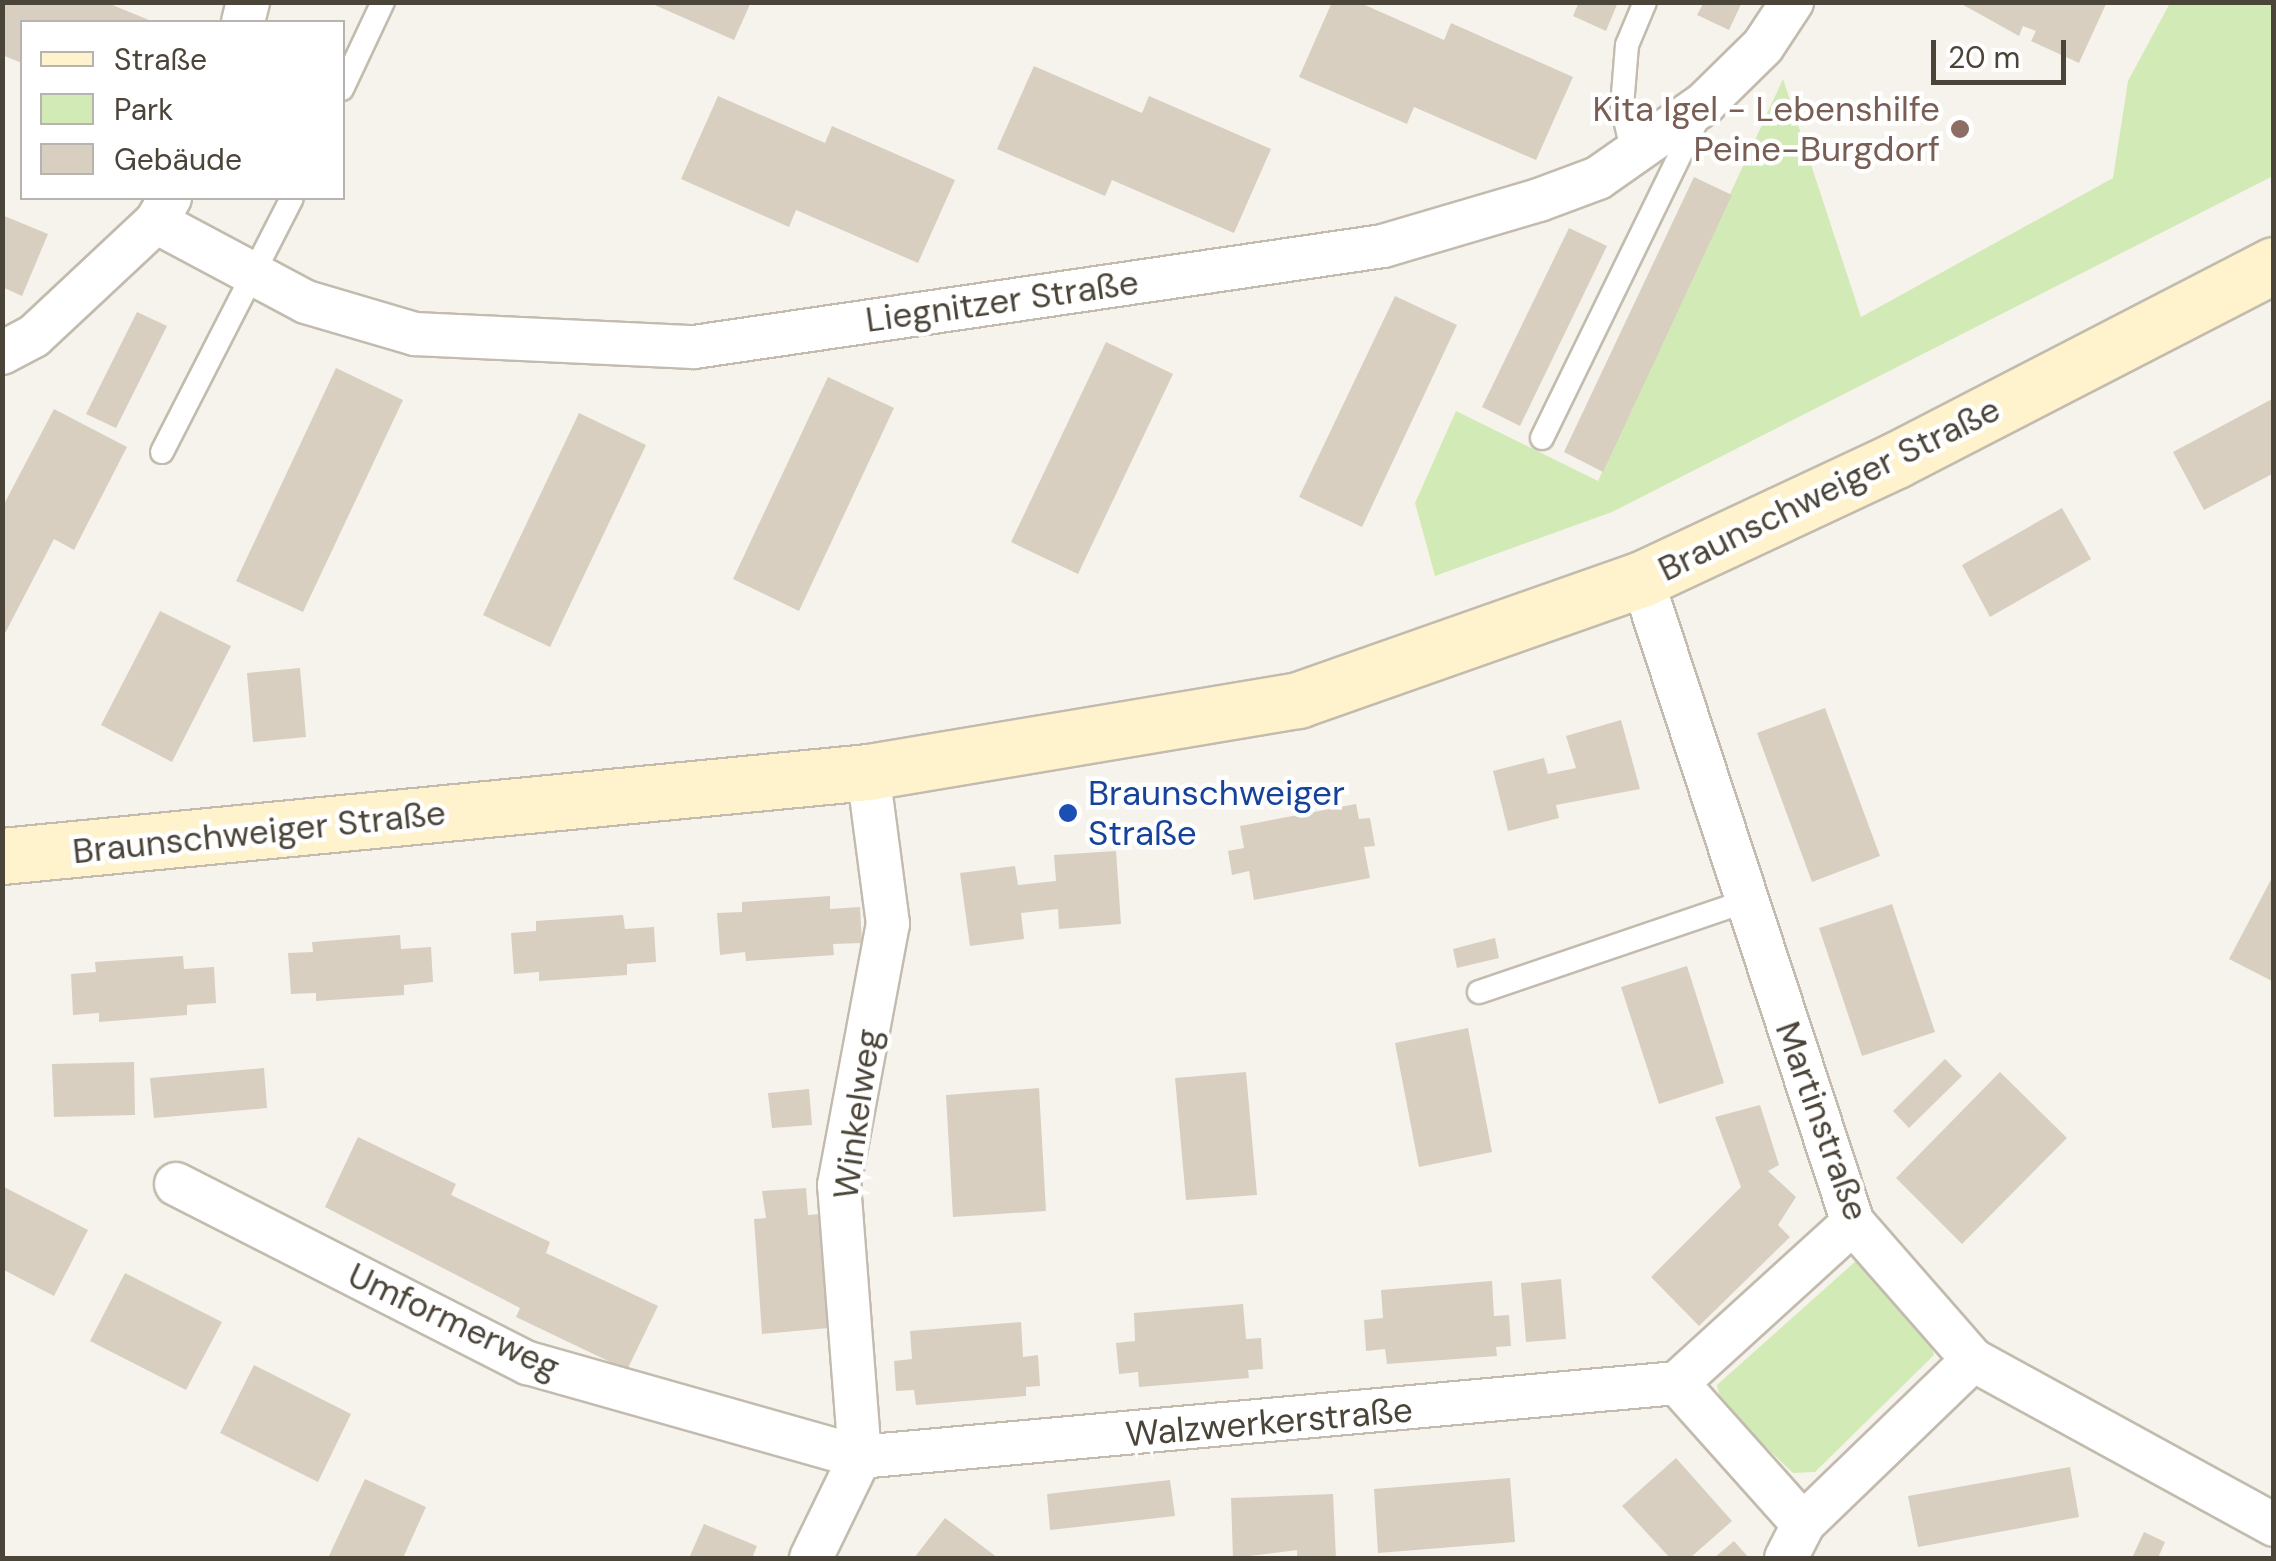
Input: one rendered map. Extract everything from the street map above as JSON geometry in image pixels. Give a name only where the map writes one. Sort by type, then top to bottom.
[{"type":"street","name":"Liegnitzer Straße","points":[[163,210],[255,277],[306,302],[415,334],[694,347],[1383,246],[1539,200],[1632,154],[1705,103],[1763,46],[1792,2]]},
{"type":"street","points":[[2,353],[34,336],[163,210]]},
{"type":"street","name":"Braunschweiger Straße","points":[[2,856],[868,772],[1298,700],[1642,579],[1896,460],[2274,265]]},
{"type":"street","name":"Martinstraße","points":[[1642,579],[1853,1222],[1973,1360],[2274,1525]]},
{"type":"street","name":"Winkelweg","points":[[860,1457],[840,1185],[888,924],[868,772]]},
{"type":"street","name":"Umformerweg","points":[[176,1184],[528,1363],[860,1457]]},
{"type":"street","points":[[1853,1222],[1678,1384],[1794,1541],[1973,1360]]},
{"type":"street","name":"Walzwerkerstraße","points":[[860,1457],[1678,1384]]},
{"type":"street","points":[[811,1558],[860,1457]]},
{"type":"lane","points":[[345,83],[383,2]]},
{"type":"lane","points":[[1632,154],[1622,106],[1627,45],[1645,2]]},
{"type":"lane","points":[[1542,438],[1705,103]]},
{"type":"lane","points":[[162,452],[255,277],[291,200]]},
{"type":"lane","points":[[1479,992],[1746,901]]},
{"type":"green space","points":[[2170,3],[2273,3],[2273,176],[1612,512],[1435,576],[1415,503],[1456,411],[1598,481],[1783,79],[1861,317],[2113,178],[2128,81]]},
{"type":"green space","points":[[1857,1260],[1928,1334],[1934,1355],[1815,1472],[1793,1473],[1721,1404],[1717,1385]]},
{"type":"building","points":[[2,2],[105,2],[149,20],[20,20],[20,62],[2,55]]},
{"type":"building","points":[[648,2],[751,2],[734,40]]},
{"type":"building","points":[[1332,2],[1358,2],[1444,40],[1451,23],[1573,77],[1536,160],[1414,107],[1407,124],[1299,77]]},
{"type":"building","points":[[1579,2],[1618,2],[1606,31],[1573,16]]},
{"type":"building","points":[[1704,2],[1742,2],[1729,30],[1697,15]]},
{"type":"building","points":[[1958,2],[2106,4],[2079,63],[2031,41],[2036,31],[2023,26],[2019,36]]},
{"type":"building","points":[[1034,66],[1142,113],[1149,96],[1271,149],[1234,233],[1112,180],[1105,196],[997,149]]},
{"type":"building","points":[[718,96],[825,143],[832,126],[955,180],[918,263],[796,210],[789,227],[681,179]]},
{"type":"building","points":[[1694,177],[1732,195],[1603,472],[1564,452]]},
{"type":"building","points":[[2,215],[48,234],[22,296],[2,287]]},
{"type":"building","points":[[1569,228],[1607,246],[1520,426],[1482,407]]},
{"type":"building","points":[[1395,296],[1457,325],[1362,527],[1299,497]]},
{"type":"building","points":[[137,312],[167,326],[116,428],[86,414]]},
{"type":"building","points":[[1106,342],[1173,374],[1078,574],[1011,542]]},
{"type":"building","points":[[336,368],[403,400],[303,612],[236,581]]},
{"type":"building","points":[[828,377],[894,408],[799,611],[733,579]]},
{"type":"building","points":[[2274,398],[2274,473],[2204,510],[2173,452]]},
{"type":"building","points":[[54,409],[127,447],[74,550],[54,539],[2,639],[2,508]]},
{"type":"building","points":[[579,413],[646,445],[550,647],[483,615]]},
{"type":"building","points":[[2062,508],[2091,559],[1990,617],[1962,565]]},
{"type":"building","points":[[160,611],[231,646],[172,762],[101,725]]},
{"type":"building","points":[[300,668],[306,737],[253,742],[247,673]]},
{"type":"building","points":[[1825,708],[1880,856],[1812,882],[1757,733]]},
{"type":"building","points":[[1621,720],[1640,789],[1556,805],[1559,818],[1508,831],[1493,771],[1544,758],[1548,774],[1576,768],[1566,736]]},
{"type":"building","points":[[1356,804],[1359,819],[1370,818],[1375,846],[1364,847],[1370,878],[1254,900],[1249,871],[1232,875],[1228,851],[1244,848],[1240,826]]},
{"type":"building","points":[[1116,851],[1121,924],[1059,929],[1058,909],[1021,913],[1024,939],[970,946],[960,873],[1015,866],[1018,885],[1056,881],[1054,855]]},
{"type":"building","points":[[2274,874],[2274,982],[2229,959]]},
{"type":"building","points":[[830,896],[830,909],[860,907],[862,943],[833,944],[834,955],[746,961],[745,952],[720,955],[717,913],[742,912],[742,902]]},
{"type":"building","points":[[1892,904],[1935,1032],[1862,1056],[1819,928]]},
{"type":"building","points":[[623,915],[625,929],[654,927],[656,962],[627,964],[627,975],[539,981],[539,972],[514,974],[511,933],[536,931],[536,921]]},
{"type":"building","points":[[400,935],[401,949],[431,947],[433,982],[404,985],[404,995],[316,1001],[316,993],[291,994],[288,953],[313,952],[312,942]]},
{"type":"building","points":[[1495,938],[1499,958],[1457,968],[1453,949]]},
{"type":"building","points":[[183,956],[184,969],[214,967],[216,1003],[187,1005],[187,1015],[99,1022],[99,1013],[73,1015],[71,974],[96,972],[95,962]]},
{"type":"building","points":[[1687,966],[1724,1083],[1659,1104],[1621,987]]},
{"type":"building","points":[[1468,1028],[1492,1152],[1419,1167],[1395,1043]]},
{"type":"building","points":[[1945,1059],[1962,1076],[1909,1128],[1893,1111]]},
{"type":"building","points":[[134,1062],[135,1115],[54,1117],[52,1064]]},
{"type":"building","points":[[264,1068],[267,1108],[154,1118],[150,1078]]},
{"type":"building","points":[[1246,1072],[1257,1195],[1186,1200],[1175,1078]]},
{"type":"building","points":[[2000,1072],[2067,1138],[1962,1244],[1896,1178]]},
{"type":"building","points":[[1039,1088],[1046,1211],[953,1217],[946,1095]]},
{"type":"building","points":[[809,1089],[812,1125],[772,1128],[768,1093]]},
{"type":"building","points":[[1760,1105],[1779,1165],[1768,1171],[1796,1197],[1778,1225],[1790,1237],[1699,1326],[1651,1277],[1741,1187],[1715,1117]]},
{"type":"building","points":[[358,1137],[456,1184],[451,1195],[550,1242],[546,1253],[658,1306],[627,1370],[516,1317],[520,1308],[325,1207]]},
{"type":"building","points":[[2,1186],[88,1230],[54,1296],[2,1269]]},
{"type":"building","points":[[806,1188],[808,1215],[821,1214],[829,1328],[762,1334],[754,1219],[766,1218],[762,1191]]},
{"type":"building","points":[[125,1273],[222,1322],[186,1390],[90,1341]]},
{"type":"building","points":[[1561,1279],[1566,1339],[1526,1342],[1521,1283]]},
{"type":"building","points":[[1492,1281],[1494,1316],[1509,1315],[1511,1346],[1496,1347],[1497,1356],[1387,1364],[1385,1349],[1366,1351],[1364,1320],[1383,1318],[1381,1290]]},
{"type":"building","points":[[1243,1304],[1246,1339],[1261,1338],[1263,1369],[1248,1370],[1249,1378],[1139,1387],[1138,1372],[1119,1374],[1116,1343],[1135,1341],[1134,1313]]},
{"type":"building","points":[[1021,1322],[1023,1357],[1038,1355],[1040,1386],[1026,1387],[1026,1396],[916,1405],[914,1390],[896,1391],[894,1361],[912,1359],[910,1331]]},
{"type":"building","points":[[254,1365],[351,1414],[318,1482],[220,1433]]},
{"type":"building","points":[[1676,1458],[1732,1521],[1690,1558],[1670,1558],[1622,1506]]},
{"type":"building","points":[[2070,1467],[2079,1517],[1918,1547],[1908,1496]]},
{"type":"building","points":[[1510,1478],[1515,1542],[1378,1553],[1374,1489]]},
{"type":"building","points":[[365,1479],[426,1507],[403,1558],[328,1558]]},
{"type":"building","points":[[1170,1480],[1175,1516],[1050,1530],[1047,1494]]},
{"type":"building","points":[[1333,1494],[1336,1558],[1297,1558],[1297,1550],[1233,1558],[1231,1498]]},
{"type":"building","points":[[945,1518],[998,1558],[914,1558]]},
{"type":"building","points":[[704,1524],[757,1546],[752,1558],[689,1558]]},
{"type":"building","points":[[2144,1532],[2165,1542],[2158,1558],[2132,1558]]},
{"type":"building","points":[[1734,1541],[1749,1558],[1714,1558]]},
{"type":"place","name":"Kita Igel - Lebenshilfe Peine-Burgdorf","points":[[1960,129]]},
{"type":"place","name":"Braunschweiger Straße","points":[[1068,813]]}]
